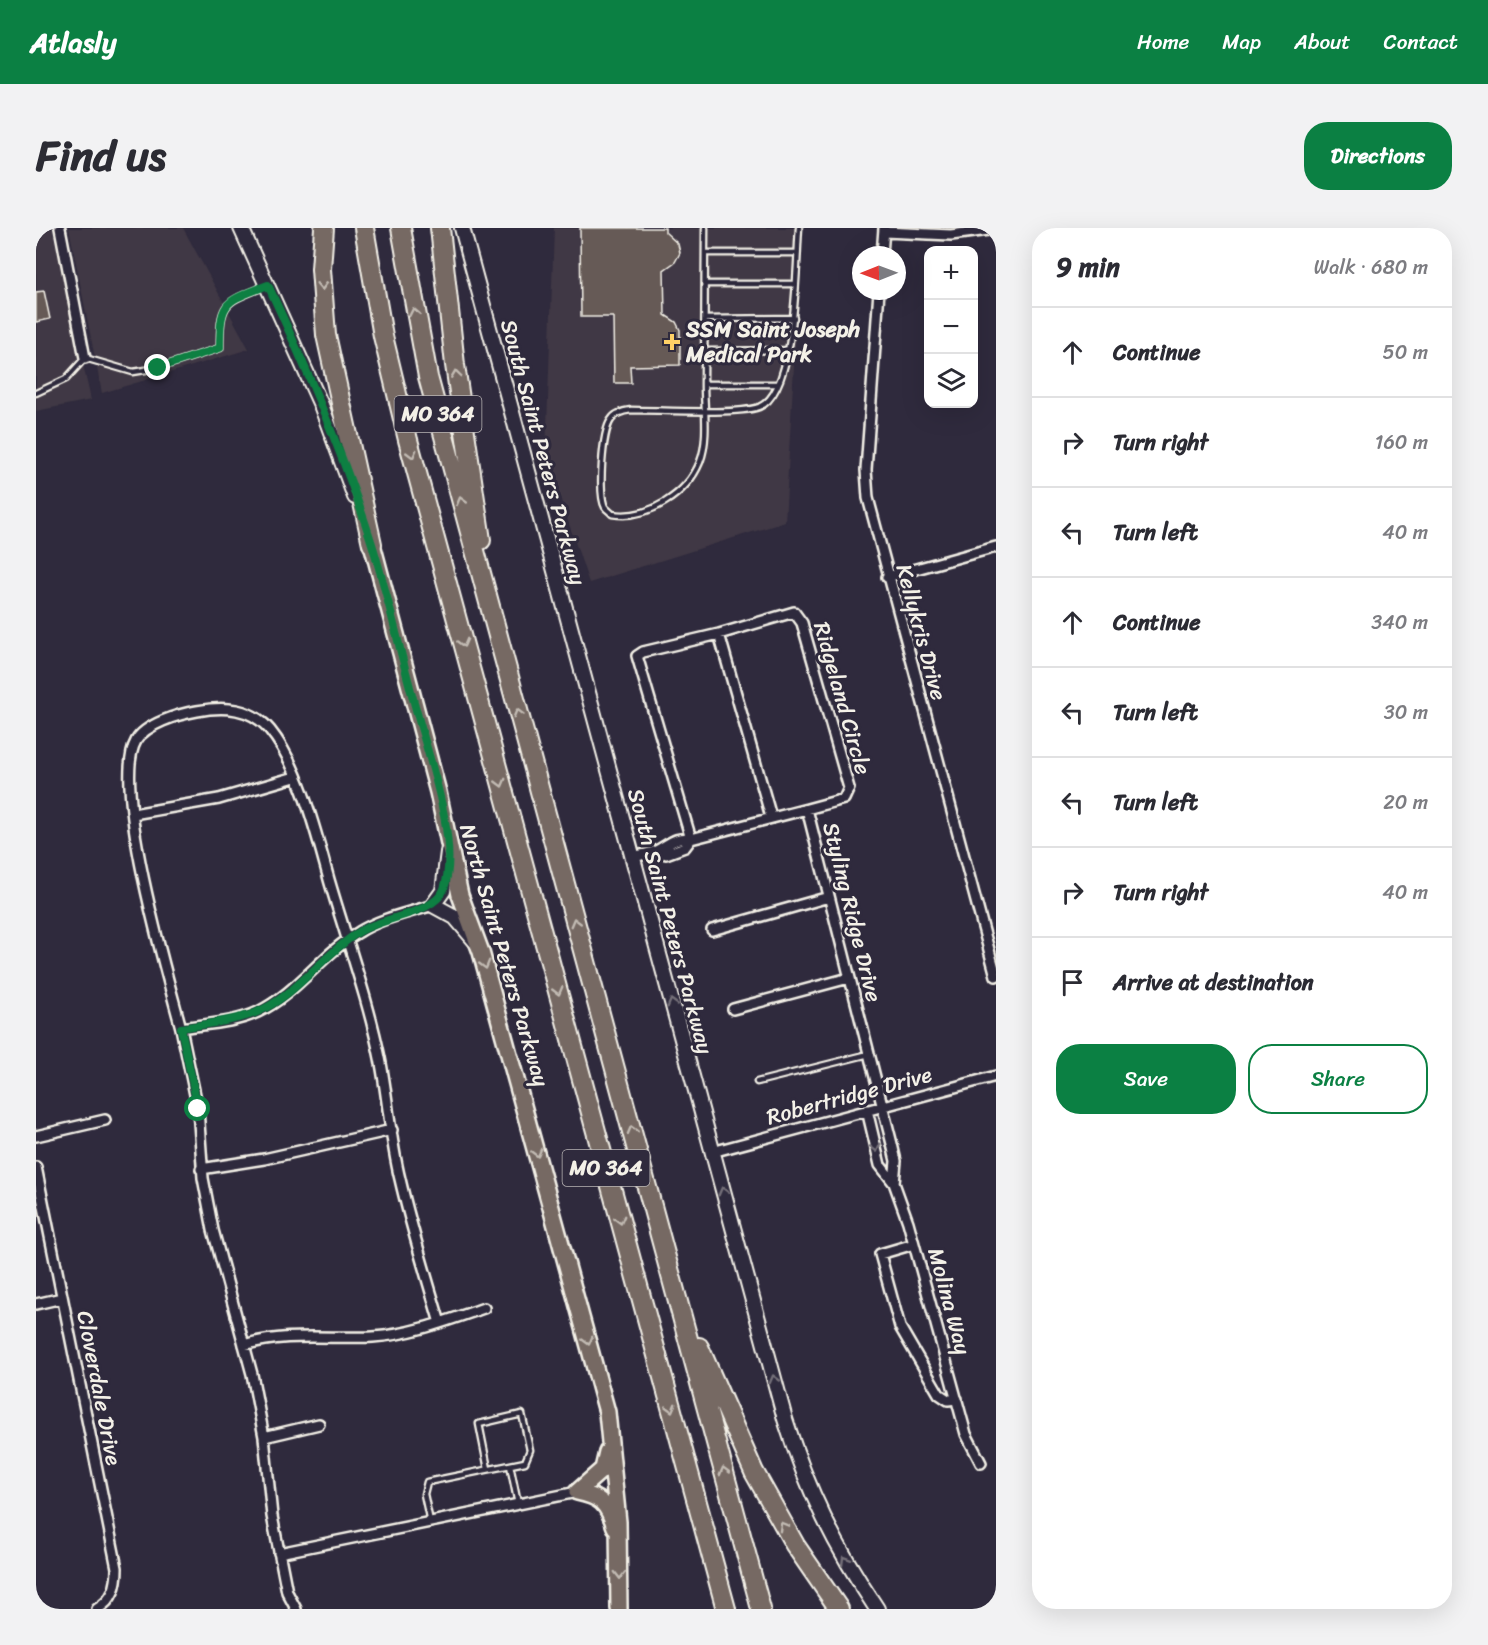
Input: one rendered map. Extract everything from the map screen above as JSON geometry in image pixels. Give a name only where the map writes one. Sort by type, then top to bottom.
[{"type":"highway","points":[[324,228],[321,269],[326,335],[372,544]]},
{"type":"highway","name":"MO 364","points":[[364,228],[383,336],[408,440],[726,1609]]},
{"type":"highway","name":"MO 364","points":[[400,228],[428,377],[761,1609]]},
{"type":"highway","points":[[440,228],[455,366],[475,486],[487,598]]},
{"type":"highway","points":[[680,1308],[718,1386],[754,1472],[795,1545],[839,1609]]},
{"type":"main road","name":"North Saint Peters Parkway","points":[[241,228],[321,405],[372,544],[438,792],[448,847],[499,1016],[607,1412],[619,1539],[619,1609]]},
{"type":"main road","name":"South Saint Peters Parkway","points":[[462,228],[798,1463],[815,1504],[835,1542],[877,1609]]},
{"type":"main road","points":[[448,847],[444,891],[433,905],[455,917],[477,943]]},
{"type":"main road","points":[[576,1492],[603,1469],[609,1440]]},
{"type":"main road","points":[[576,1492],[597,1496],[614,1522],[619,1539]]},
{"type":"street","points":[[60,228],[85,358]]},
{"type":"street","points":[[883,246],[884,230],[951,235],[996,228]]},
{"type":"street","name":"Kellykris Drive","points":[[878,300],[866,470],[868,498],[887,577],[996,976]]},
{"type":"street","points":[[887,577],[996,547]]},
{"type":"street","name":"Ridgeland Circle","points":[[691,839],[637,656],[643,652],[719,634],[794,612],[799,617],[849,788],[844,799],[807,809]]},
{"type":"street","points":[[719,634],[771,817]]},
{"type":"street","points":[[296,1609],[287,1593],[279,1553],[272,1516],[264,1437],[244,1345],[213,1230],[201,1169],[198,1109],[181,1028],[143,881],[133,814],[130,764],[135,742],[142,733],[159,724],[191,712],[232,708],[251,714],[270,730],[295,777],[309,809],[380,1056],[399,1177],[440,1323]]},
{"type":"street","points":[[133,814],[219,799],[295,777]]},
{"type":"street","name":"Styling Ridge Drive","points":[[632,857],[658,850],[663,844],[683,838],[691,839],[807,809],[882,1106]]},
{"type":"street","points":[[712,930],[829,897]]},
{"type":"street","points":[[181,1028],[234,1019],[256,1012],[284,996],[358,932],[386,919],[433,905]]},
{"type":"street","points":[[733,1009],[849,978]]},
{"type":"street","name":"Robertridge Drive","points":[[712,1152],[996,1076]]},
{"type":"street","name":"Molina Way","points":[[882,1106],[896,1161],[894,1183]]},
{"type":"street","name":"Molina Way","points":[[867,1110],[880,1165],[894,1183],[914,1245],[966,1434],[981,1463]]},
{"type":"street","points":[[36,1136],[105,1120]]},
{"type":"street","points":[[201,1169],[264,1159],[392,1130]]},
{"type":"street","name":"Cloverdale Drive","points":[[36,1167],[117,1568],[117,1584],[111,1598],[97,1609]]},
{"type":"street","points":[[914,1245],[880,1254],[895,1314],[939,1394],[948,1400],[957,1399]]},
{"type":"street","points":[[36,1304],[62,1298]]},
{"type":"street","points":[[244,1345],[284,1336],[387,1335],[440,1323],[484,1308]]},
{"type":"street","points":[[264,1437],[319,1424]]},
{"type":"street","points":[[279,1553],[576,1492]]},
{"type":"lane","points":[[705,228],[704,410],[701,460],[691,479],[677,495],[661,504],[630,514],[612,514],[605,507],[603,442],[612,418],[621,412],[631,410],[704,410],[760,406],[771,399],[789,350],[794,318],[799,228]]},
{"type":"lane","points":[[705,253],[797,253]]},
{"type":"lane","points":[[705,284],[795,284]]},
{"type":"lane","points":[[36,393],[66,379],[85,358],[133,372],[158,368],[220,348],[224,308],[230,300],[268,285]]},
{"type":"lane","points":[[705,319],[794,318]]},
{"type":"lane","points":[[704,351],[789,350]]},
{"type":"lane","points":[[704,384],[778,384]]},
{"type":"lane","points":[[757,1082],[869,1054]]},
{"type":"lane","points":[[430,1522],[424,1494],[427,1482],[525,1462],[530,1450],[522,1414],[479,1424],[488,1469]]},
{"type":"lane","points":[[510,1465],[518,1504]]},
{"type":"shaded area","points":[[36,228],[52,228],[91,400],[36,411]]},
{"type":"shaded area","points":[[69,228],[183,228],[249,349],[102,393]]},
{"type":"shaded area","name":"SSM Saint Joseph Medical Park","points":[[554,228],[802,228],[785,522],[589,583],[546,456]]},
{"type":"building","points":[[580,228],[665,228],[665,232],[678,244],[680,253],[675,262],[664,270],[665,315],[676,322],[680,330],[680,365],[630,366],[631,383],[614,383],[613,317],[581,317]]},
{"type":"building","points":[[44,291],[50,319],[36,322],[36,292]]},
{"type":"place","name":"SSM Saint Joseph Medical Park","points":[[672,342]]},
{"type":"route","points":[[158,368],[220,348],[221,319],[224,308],[230,300],[268,285],[321,405],[372,544],[438,792],[448,847],[444,891],[433,905],[386,919],[358,932],[311,970],[284,996],[256,1012],[234,1019],[181,1028],[198,1109]]}]
